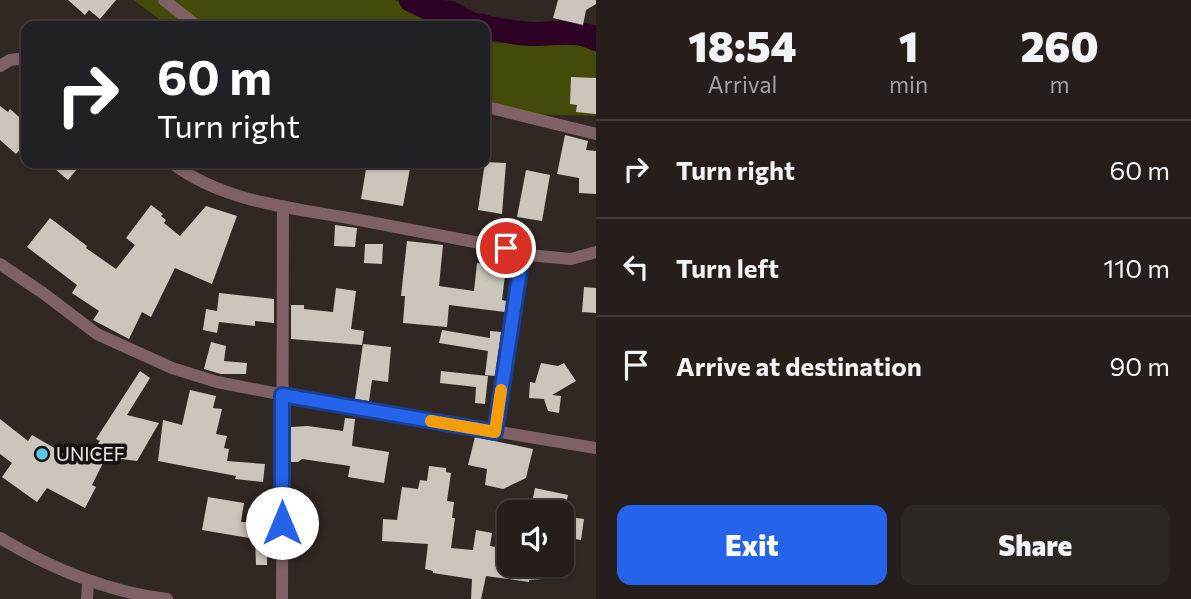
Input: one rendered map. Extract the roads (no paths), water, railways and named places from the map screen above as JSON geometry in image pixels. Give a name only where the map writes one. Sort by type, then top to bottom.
[{"type":"street","points":[[164,0],[191,21]]},
{"type":"street","points":[[0,65],[21,59]]},
{"type":"street","points":[[491,108],[596,134]]},
{"type":"street","points":[[178,168],[230,193],[283,206],[506,248],[517,254],[572,259],[596,252]]},
{"type":"street","points":[[282,599],[283,206]]},
{"type":"street","points":[[495,432],[520,270],[517,254]]},
{"type":"street","points":[[1,268],[43,293],[97,334],[172,368],[217,382],[596,448]]},
{"type":"street","points":[[0,538],[39,561],[88,581],[134,595],[167,599]]},
{"type":"street","points":[[87,599],[88,581]]},
{"type":"waterway","points":[[411,0],[435,11],[451,13],[466,21]]},
{"type":"waterway","points":[[490,28],[529,34],[574,33],[596,39]]},
{"type":"place","name":"UNICEF","points":[[42,454]]}]
